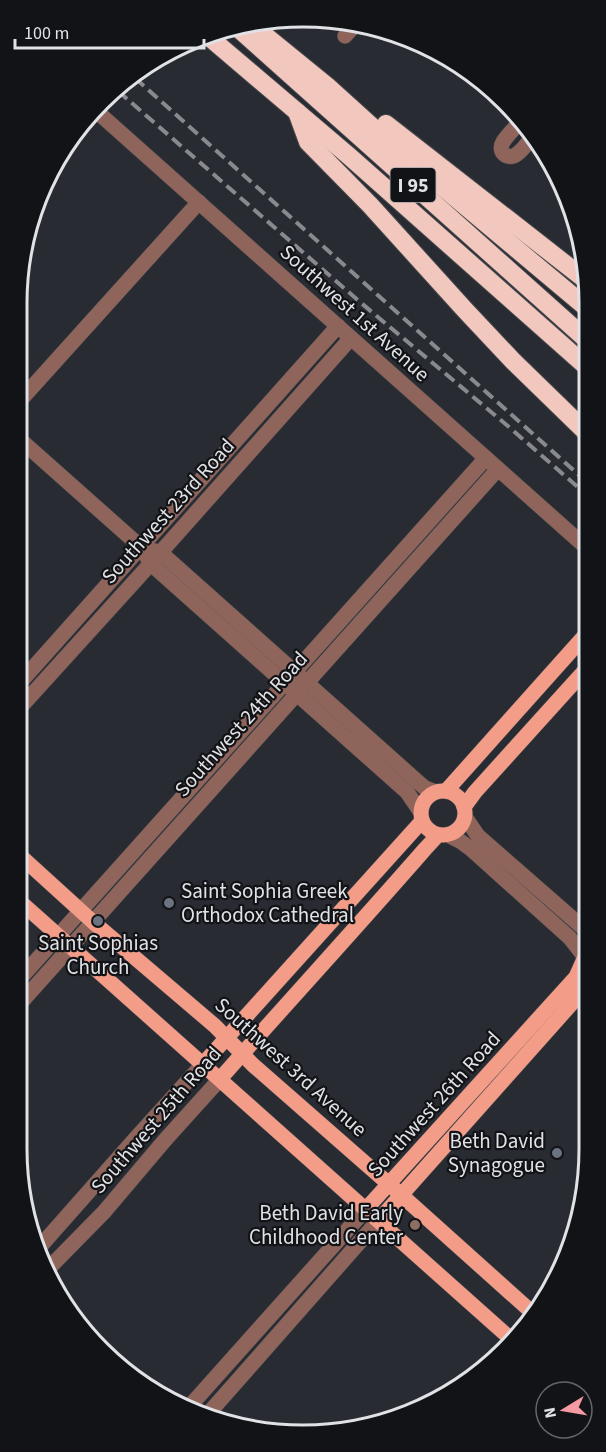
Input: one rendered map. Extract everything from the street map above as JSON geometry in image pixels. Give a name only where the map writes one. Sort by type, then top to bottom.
[{"type":"highway","points":[[260,30],[579,301]]},
{"type":"highway","name":"I 95","points":[[244,33],[579,333]]},
{"type":"highway","name":"I 95","points":[[215,42],[436,232],[579,360]]},
{"type":"highway","points":[[327,86],[346,93],[577,273]]},
{"type":"highway","points":[[296,111],[308,142],[370,205],[513,361],[579,425]]},
{"type":"main road","points":[[579,642],[441,791],[427,797],[422,806],[421,816],[428,830],[443,835],[459,829],[464,812],[475,792],[579,677]]},
{"type":"main road","points":[[441,791],[451,792],[459,798],[464,812]]},
{"type":"main road","name":"Southwest 25th Road","points":[[203,1064],[421,816]]},
{"type":"main road","name":"Southwest 25th Road","points":[[220,1079],[424,849],[443,835]]},
{"type":"main road","name":"Southwest 3rd Avenue","points":[[27,862],[93,922],[215,1026],[242,1054],[528,1308]]},
{"type":"main road","points":[[27,908],[507,1335]]},
{"type":"main road","name":"Southwest 26th Road","points":[[366,1209],[390,1185],[579,972]]},
{"type":"main road","name":"Southwest 26th Road","points":[[379,1220],[579,995]]},
{"type":"street","name":"Southwest 1st Avenue","points":[[101,115],[579,541]]},
{"type":"street","points":[[516,127],[503,142],[502,153],[511,157],[517,155],[527,143]]},
{"type":"street","points":[[27,393],[199,202]]},
{"type":"street","name":"Southwest 23rd Road","points":[[27,675],[338,326]]},
{"type":"street","name":"Southwest 23rd Road","points":[[27,700],[351,338]]},
{"type":"street","points":[[27,446],[302,688],[425,788],[441,791]]},
{"type":"street","name":"Southwest 24th Road","points":[[27,971],[486,458]]},
{"type":"street","name":"Southwest 24th Road","points":[[27,995],[498,469]]},
{"type":"street","points":[[302,688],[407,792],[421,816]]},
{"type":"street","points":[[464,812],[478,836],[579,924]]},
{"type":"street","points":[[443,835],[460,841],[471,849],[579,949]]},
{"type":"street","name":"Southwest 25th Road","points":[[44,1243],[203,1064]]},
{"type":"street","name":"Southwest 25th Road","points":[[52,1265],[104,1212],[220,1079]]},
{"type":"street","name":"Southwest 26th Road","points":[[193,1402],[366,1209]]},
{"type":"street","name":"Southwest 26th Road","points":[[212,1409],[379,1220]]},
{"type":"railway","points":[[139,81],[579,475]]},
{"type":"railway","points":[[122,94],[360,302],[579,488]]},
{"type":"place","name":"Saint Sophia Greek Orthodox Cathedral","points":[[169,903]]},
{"type":"place","name":"Saint Sophias Church","points":[[98,921]]},
{"type":"place","name":"Beth David Synagogue","points":[[557,1153]]},
{"type":"place","name":"Beth David Early Childhood Center","points":[[415,1225]]}]
